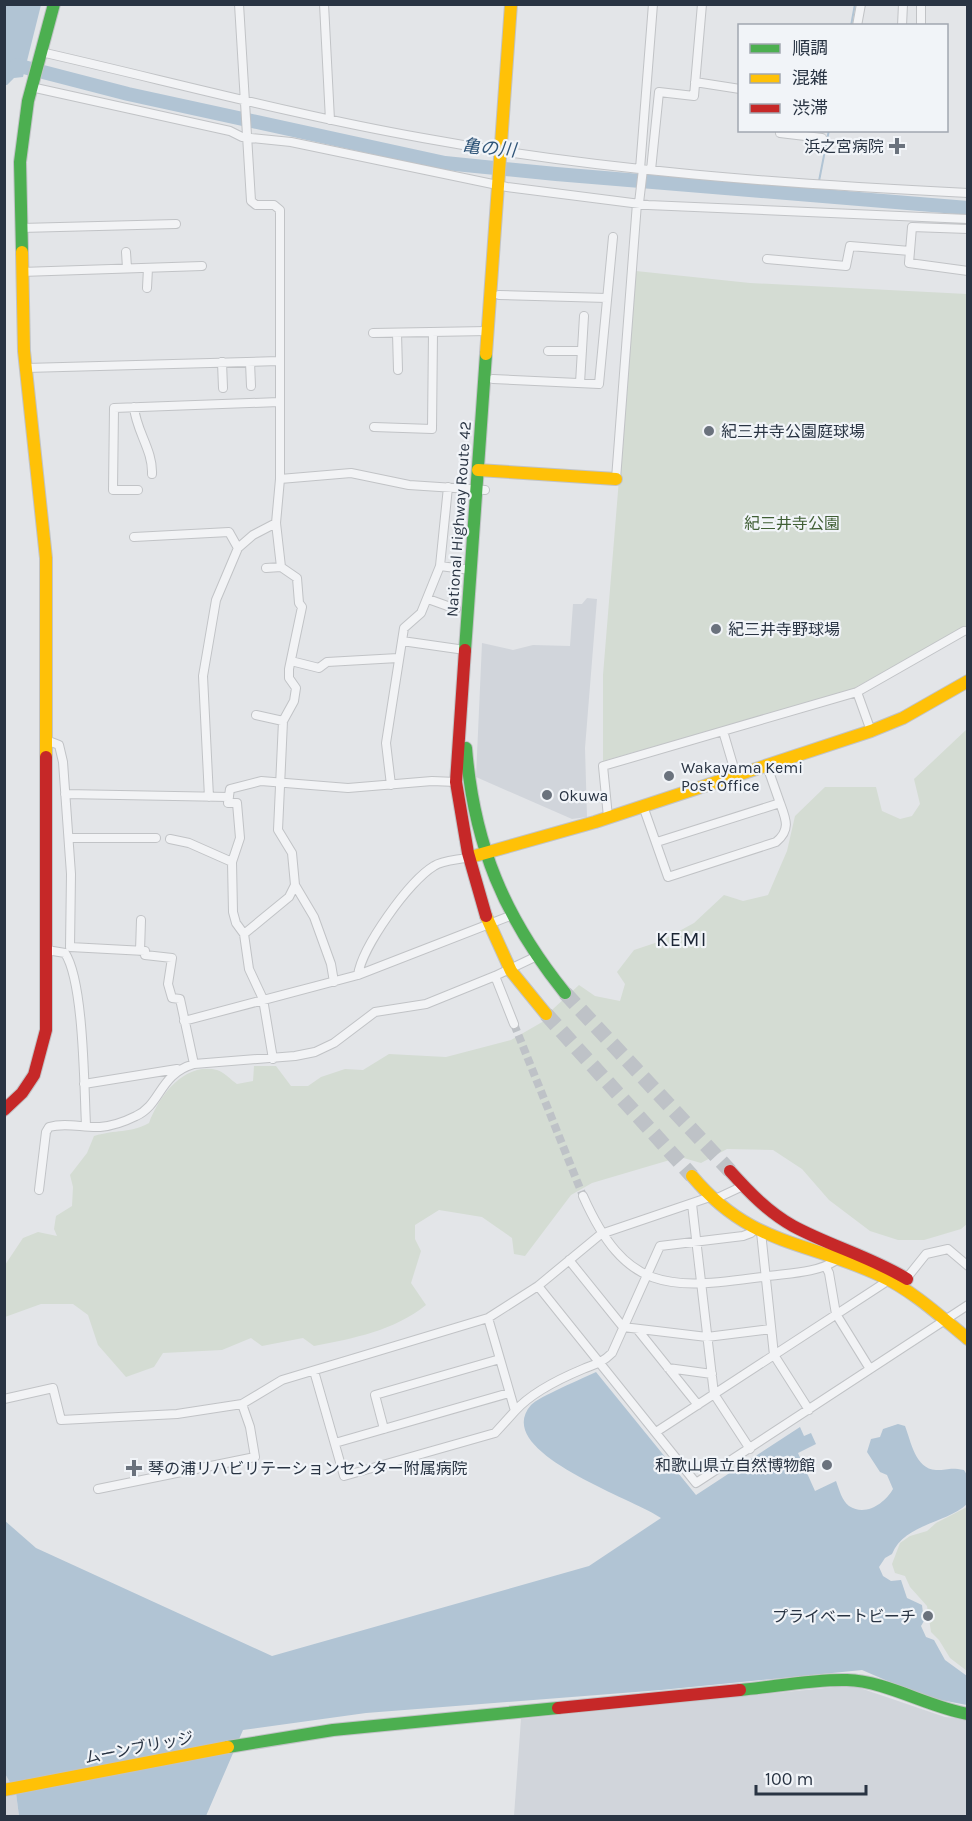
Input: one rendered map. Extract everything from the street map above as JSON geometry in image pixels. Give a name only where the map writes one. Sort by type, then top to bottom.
[{"type":"main road","points":[[4,1110],[29,1086],[39,1066],[46,1030],[46,558],[26,368],[21,272],[20,149],[32,86],[54,4]]},
{"type":"main road","name":"National Highway Route 42","points":[[482,470],[493,379],[499,296],[511,4]]},
{"type":"main road","name":"National Highway Route 42","points":[[505,153],[520,4]]},
{"type":"main road","name":"National Highway Route 42","points":[[503,185],[488,331],[466,740],[471,800],[483,853],[510,916],[535,957],[565,993]]},
{"type":"main road","points":[[482,470],[616,479]]},
{"type":"main road","name":"National Highway Route 42","points":[[481,489],[471,570],[465,650],[456,782],[459,807],[490,923],[510,969],[546,1014]]},
{"type":"main road","points":[[471,857],[644,806],[871,731],[903,718],[968,681]]},
{"type":"main road","points":[[730,1171],[743,1186],[777,1216],[906,1279],[968,1339]]},
{"type":"main road","points":[[692,1176],[712,1199],[761,1232],[889,1280],[948,1318],[968,1328]]},
{"type":"main road","name":"ムーンブリッジ","points":[[4,1790],[280,1737],[396,1723],[847,1680],[864,1682],[938,1710],[968,1714]]},
{"type":"street","points":[[239,4],[251,201],[256,205],[274,205],[280,210],[280,479],[276,523],[281,567]]},
{"type":"street","points":[[324,4],[330,120]]},
{"type":"street","points":[[644,170],[653,4]]},
{"type":"street","points":[[616,479],[639,203],[644,170],[659,92],[694,96],[702,4]]},
{"type":"street","points":[[857,24],[861,4]]},
{"type":"street","points":[[902,24],[903,4]]},
{"type":"street","points":[[921,4],[921,24]]},
{"type":"street","points":[[40,54],[330,120],[505,153],[644,170],[818,185],[968,193]]},
{"type":"street","points":[[695,82],[738,89]]},
{"type":"street","points":[[32,86],[247,136],[291,142],[503,185],[639,203],[968,219]]},
{"type":"street","points":[[780,132],[822,138]]},
{"type":"street","points":[[21,228],[176,224]]},
{"type":"street","points":[[968,229],[912,227],[909,263],[968,271]]},
{"type":"street","points":[[493,379],[598,384],[613,237]]},
{"type":"street","points":[[767,259],[846,266],[850,246],[910,251]]},
{"type":"street","points":[[126,252],[128,268]]},
{"type":"street","points":[[21,272],[202,266]]},
{"type":"street","points":[[147,288],[148,268]]},
{"type":"street","points":[[499,296],[607,298]]},
{"type":"street","points":[[580,383],[584,315]]},
{"type":"street","points":[[373,333],[488,331]]},
{"type":"street","points":[[374,427],[432,429],[433,332]]},
{"type":"street","points":[[398,333],[398,370]]},
{"type":"street","points":[[548,351],[582,351]]},
{"type":"street","points":[[26,368],[279,361]]},
{"type":"street","points":[[222,362],[223,387]]},
{"type":"street","points":[[250,362],[251,386]]},
{"type":"street","points":[[138,490],[113,490],[114,408],[279,402]]},
{"type":"street","points":[[134,407],[136,424],[149,452],[152,474]]},
{"type":"street","points":[[280,479],[351,473],[409,485],[481,489]]},
{"type":"street","points":[[391,785],[386,743],[404,628],[421,613],[440,566],[447,487]]},
{"type":"street","points":[[209,797],[203,676],[216,600],[238,548],[253,535],[276,523]]},
{"type":"street","points":[[134,537],[229,532],[238,548]]},
{"type":"street","points":[[440,566],[471,570]]},
{"type":"street","points":[[266,568],[281,567],[297,578],[299,603],[302,607],[289,678],[296,688],[294,701],[283,722],[278,830],[292,853],[296,885],[314,917],[331,964],[334,982]]},
{"type":"street","points":[[428,599],[456,609]]},
{"type":"street","points":[[608,817],[603,766],[857,692],[966,632]]},
{"type":"street","points":[[402,641],[465,650]]},
{"type":"street","points":[[291,661],[319,668],[327,662],[399,658]]},
{"type":"street","points":[[857,692],[871,731]]},
{"type":"street","points":[[256,715],[283,722]]},
{"type":"street","points":[[723,731],[736,776]]},
{"type":"street","points":[[46,740],[56,742],[61,749],[72,899],[67,950],[78,1004],[86,1125]]},
{"type":"street","points":[[644,806],[668,877],[776,842],[784,836],[787,823],[767,766]]},
{"type":"street","points":[[273,1059],[263,999],[249,969],[244,934],[233,912],[232,862],[240,838],[237,804],[228,803],[230,789],[261,781],[348,788],[456,782]]},
{"type":"street","points":[[65,794],[229,798]]},
{"type":"street","points":[[657,842],[780,803]]},
{"type":"street","points":[[69,838],[124,840],[125,837],[156,838]]},
{"type":"street","points":[[170,838],[189,843],[232,862]]},
{"type":"street","points":[[358,975],[360,960],[407,889],[434,866],[471,857]]},
{"type":"street","points":[[244,934],[289,897],[296,885]]},
{"type":"street","points":[[184,1021],[358,975],[510,916]]},
{"type":"street","points":[[140,951],[141,920]]},
{"type":"street","points":[[47,950],[145,951],[145,955],[172,958],[168,984],[172,998],[180,999],[195,1064]]},
{"type":"street","points":[[84,1084],[195,1064],[273,1059],[315,1052],[334,1042],[375,1011],[426,1004],[535,957]]},
{"type":"street","points":[[495,976],[514,1024]]},
{"type":"street","points":[[39,1190],[46,1129],[51,1125],[102,1127],[138,1115],[146,1110],[171,1076],[181,1068]]},
{"type":"street","points":[[4,1399],[53,1388],[61,1420],[177,1414],[242,1404],[282,1380],[488,1318],[538,1286],[599,1231],[712,1199],[743,1186]]},
{"type":"street","points":[[583,1196],[599,1231],[616,1253],[647,1275],[669,1282],[701,1285],[826,1267],[851,1251]]},
{"type":"street","points":[[692,1204],[714,1394],[750,1449]]},
{"type":"street","points":[[314,1371],[344,1476],[495,1433],[527,1398],[584,1369],[602,1363],[612,1353],[660,1246],[761,1232],[777,1216]]},
{"type":"street","points":[[761,1232],[774,1355],[809,1410]]},
{"type":"street","points":[[906,1279],[926,1254],[948,1249],[968,1266]]},
{"type":"street","points":[[568,1260],[623,1327],[707,1337],[771,1329]]},
{"type":"street","points":[[826,1267],[830,1273],[836,1314],[870,1369]]},
{"type":"street","points":[[656,1432],[889,1280]]},
{"type":"street","points":[[538,1286],[696,1483],[968,1305]]},
{"type":"street","points":[[488,1318],[515,1411]]},
{"type":"street","points":[[637,1329],[698,1405]]},
{"type":"street","points":[[384,1429],[375,1395],[500,1359]]},
{"type":"street","points":[[668,1368],[712,1374]]},
{"type":"street","points":[[334,1443],[509,1393]]},
{"type":"street","points":[[98,1490],[255,1457],[250,1427],[242,1404]]},
{"type":"shaded area","points":[[587,598],[597,599],[585,748],[587,817],[572,819],[476,777],[482,643],[513,650],[533,645],[570,646],[573,604],[582,604]]},
{"type":"shaded area","points":[[835,1687],[857,1687],[945,1717],[967,1719],[967,1816],[514,1816],[521,1719]]},
{"type":"shaded area","points":[[4,1772],[16,1793],[19,1816],[5,1816]]},
{"type":"green space","name":"紀三井寺公園","points":[[636,271],[750,283],[967,294],[967,626],[849,691],[603,761],[603,675]]},
{"type":"green space","points":[[967,729],[968,1223],[961,1229],[924,1240],[898,1240],[870,1231],[829,1200],[802,1169],[773,1150],[727,1149],[701,1163],[680,1157],[592,1183],[571,1195],[525,1256],[514,1254],[512,1238],[482,1217],[439,1210],[415,1225],[415,1239],[421,1251],[411,1283],[426,1305],[387,1327],[344,1340],[314,1346],[303,1338],[262,1346],[251,1338],[222,1350],[163,1353],[154,1367],[126,1377],[98,1345],[88,1315],[73,1304],[41,1304],[5,1317],[5,1265],[23,1238],[38,1232],[57,1236],[54,1229],[56,1216],[72,1206],[73,1187],[70,1175],[87,1153],[94,1136],[135,1129],[149,1123],[166,1092],[184,1076],[205,1069],[217,1070],[237,1084],[253,1081],[254,1066],[276,1066],[291,1086],[308,1086],[321,1077],[345,1069],[363,1070],[389,1054],[446,1057],[511,1040],[544,1021],[553,1009],[579,985],[595,996],[620,1001],[625,984],[617,972],[634,950],[661,941],[694,923],[724,895],[743,901],[768,895],[787,851],[795,816],[825,787],[876,787],[882,811],[900,819],[912,816],[920,804],[914,779]]},
{"type":"green space","points":[[967,1507],[967,1671],[950,1658],[931,1632],[927,1606],[910,1587],[905,1576],[895,1573],[892,1564],[900,1543],[910,1536],[927,1531],[936,1523]]},
{"type":"water","points":[[4,5],[41,5],[23,77],[14,78],[7,85],[4,85]]},
{"type":"water","points":[[596,1372],[696,1495],[800,1427],[804,1436],[811,1433],[816,1444],[798,1453],[815,1491],[836,1481],[844,1501],[855,1509],[874,1507],[893,1489],[887,1475],[880,1472],[867,1452],[871,1439],[880,1437],[883,1429],[898,1424],[905,1426],[915,1453],[923,1465],[936,1470],[964,1470],[967,1475],[967,1504],[958,1511],[906,1536],[879,1567],[883,1576],[891,1581],[901,1580],[907,1598],[922,1605],[924,1621],[921,1626],[926,1637],[934,1640],[945,1660],[967,1676],[967,1705],[925,1697],[862,1670],[661,1690],[366,1713],[243,1730],[206,1816],[19,1816],[16,1793],[4,1772],[4,1520],[36,1548],[272,1656],[589,1566],[661,1518],[571,1472],[547,1456],[530,1440],[524,1423],[531,1405]]},
{"type":"waterway","points":[[851,24],[855,4]]},
{"type":"waterway","name":"亀の川","points":[[16,65],[128,94],[445,163],[968,208]]},
{"type":"waterway","points":[[819,181],[829,132]]},
{"type":"waterway","points":[[816,197],[818,186]]},
{"type":"tunnel","points":[[565,993],[730,1171]]},
{"type":"tunnel","points":[[546,1014],[692,1176]]},
{"type":"tunnel","points":[[514,1024],[583,1196]]},
{"type":"traffic: fast","points":[[22,252],[20,162],[28,101],[54,4]]},
{"type":"traffic: fast","points":[[465,650],[486,354]]},
{"type":"traffic: fast","points":[[466,748],[476,817],[496,878],[525,936],[565,993]]},
{"type":"traffic: fast","points":[[740,1690],[820,1681],[862,1681],[968,1714]]},
{"type":"traffic: fast","points":[[228,1747],[333,1730],[558,1708]]},
{"type":"traffic: slow","points":[[486,354],[511,4]]},
{"type":"traffic: slow","points":[[22,252],[24,351],[46,558],[46,757]]},
{"type":"traffic: slow","points":[[478,470],[616,479]]},
{"type":"traffic: slow","points":[[471,857],[595,822],[871,731],[903,718],[968,681]]},
{"type":"traffic: slow","points":[[486,916],[511,971],[546,1014]]},
{"type":"traffic: slow","points":[[692,1176],[714,1199],[757,1229],[891,1281],[925,1304],[968,1339]]},
{"type":"traffic: slow","points":[[4,1790],[228,1747]]},
{"type":"traffic: jam","points":[[465,650],[456,782],[468,853],[486,916]]},
{"type":"traffic: jam","points":[[4,1110],[22,1093],[34,1075],[46,1030],[46,757]]},
{"type":"traffic: jam","points":[[730,1171],[759,1201],[793,1226],[907,1279]]},
{"type":"traffic: jam","points":[[558,1708],[740,1690]]},
{"type":"place","name":"浜之宮病院","points":[[897,146]]},
{"type":"place","name":"紀三井寺公園庭球場","points":[[709,431]]},
{"type":"place","name":"紀三井寺野球場","points":[[716,629]]},
{"type":"place","name":"Wakayama Kemi Post Office","points":[[669,776]]},
{"type":"place","name":"Okuwa","points":[[547,795]]},
{"type":"place","name":"和歌山県立自然博物館","points":[[827,1465]]},
{"type":"place","name":"琴の浦リハビリテーションセンター附属病院","points":[[134,1468]]},
{"type":"place","name":"プライベートビーチ","points":[[928,1616]]},
{"type":"district","name":"KEMI","points":[[682,939]]}]
